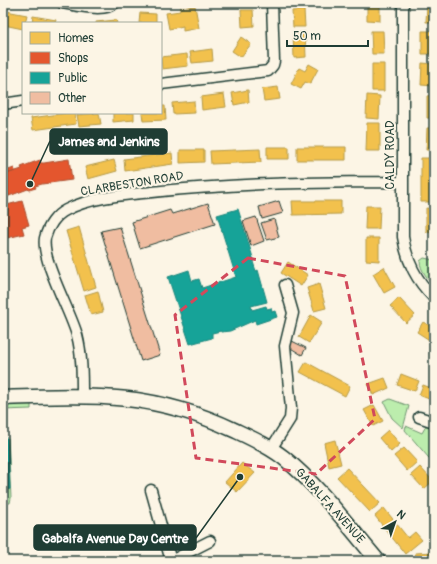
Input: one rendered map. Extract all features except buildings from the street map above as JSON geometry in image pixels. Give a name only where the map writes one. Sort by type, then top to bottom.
[{"type":"street","points":[[62,3],[92,8],[114,4]]},
{"type":"street","points":[[162,84],[268,71],[273,65],[275,55],[272,3]]},
{"type":"street","name":"CALDY ROAD","points":[[403,3],[402,223],[406,254],[418,281],[434,298]]},
{"type":"street","points":[[3,104],[22,102]]},
{"type":"street","name":"CLARBESTON ROAD","points":[[82,395],[77,336],[48,260],[44,245],[49,228],[58,216],[65,210],[87,202],[133,194],[206,186],[272,183],[403,182]]},
{"type":"street","points":[[271,449],[290,419],[291,408],[286,346],[293,313],[285,285]]},
{"type":"street","name":"GABALFA AVENUE","points":[[3,398],[82,395],[145,400],[181,409],[223,425],[271,449],[301,472],[321,493],[378,561]]},
{"type":"street","points":[[419,417],[434,422]]},
{"type":"street","points":[[151,490],[171,561],[210,541]]},
{"type":"highlighted area","points":[[248,258],[345,276],[375,419],[316,474],[196,458],[175,315]]},
{"type":"green space","points":[[424,258],[434,260],[434,285],[421,268],[420,261]]},
{"type":"green space","points":[[390,399],[409,406],[403,428],[392,418],[384,402]]},
{"type":"green space","points":[[31,402],[31,409],[3,410],[3,403]]},
{"type":"green space","points":[[434,425],[434,464],[405,430],[406,426],[422,433],[426,426]]},
{"type":"green space","points":[[7,438],[11,498],[10,503],[3,503],[3,490],[10,489]]},
{"type":"place","name":"James and Jenkins","points":[[30,184]]},
{"type":"place","name":"Gabalfa Avenue Day Centre","points":[[240,477]]}]
